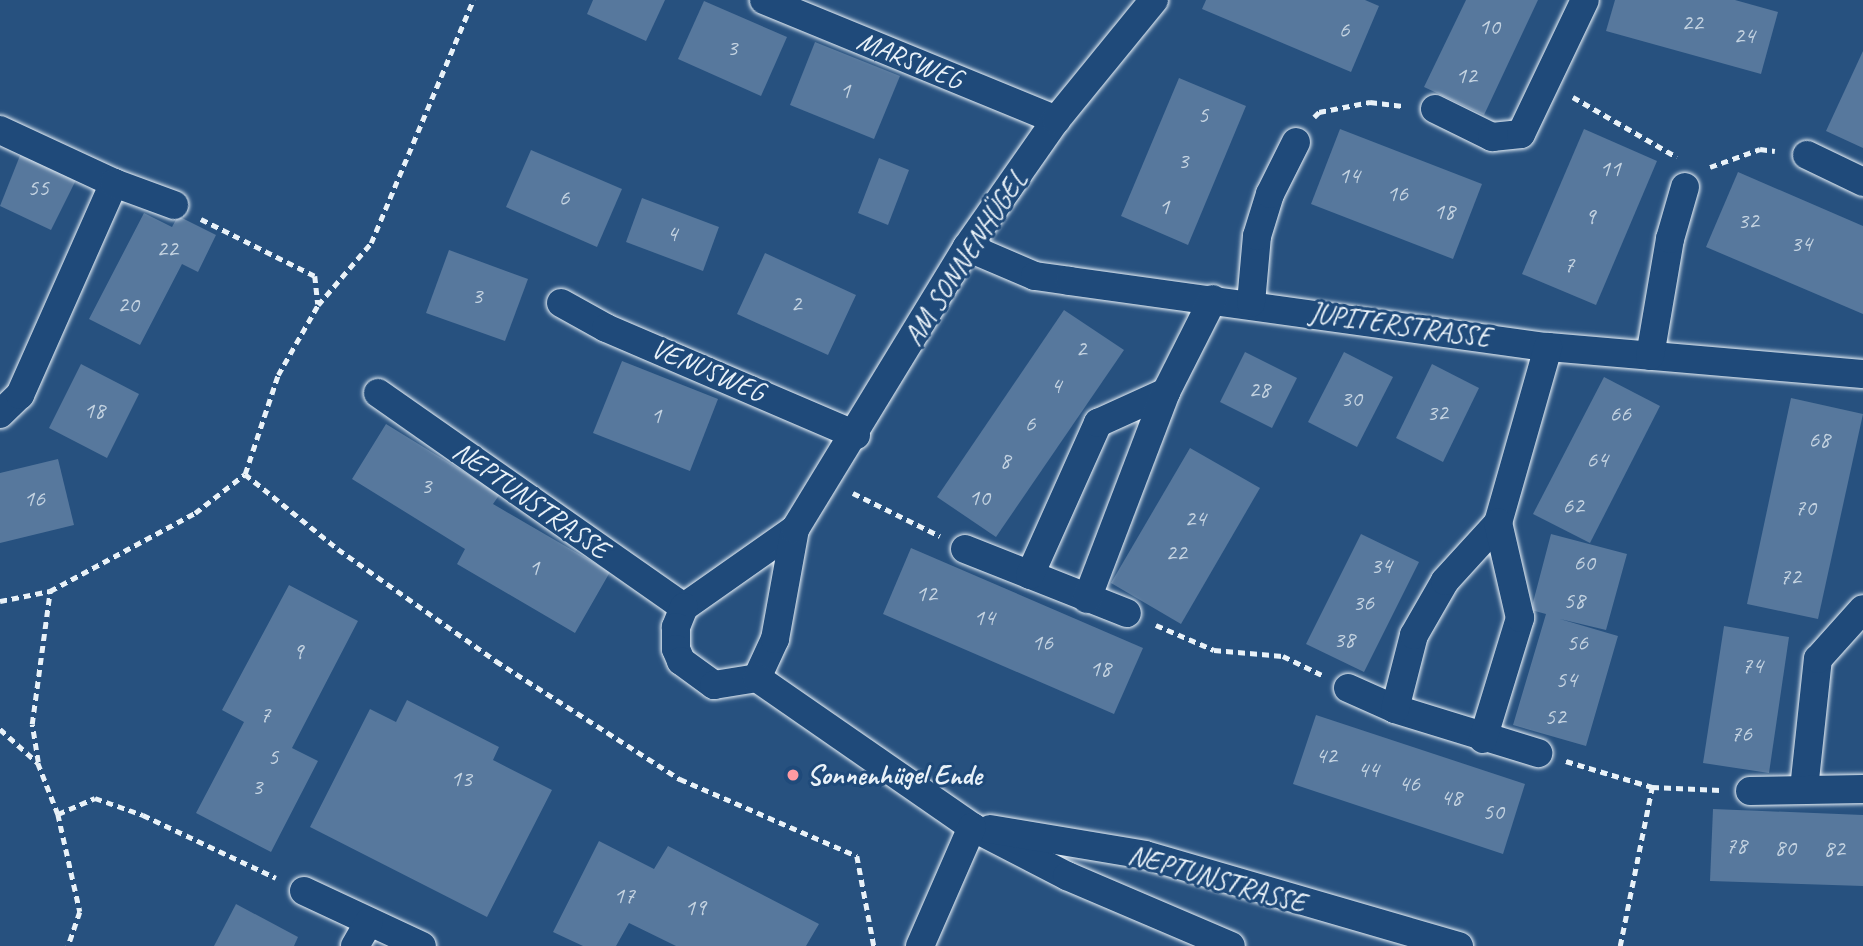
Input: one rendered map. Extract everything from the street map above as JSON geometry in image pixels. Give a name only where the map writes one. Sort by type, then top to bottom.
[{"type":"street","name":"MARSWEG","points":[[764,0],[1056,120]]},
{"type":"street","name":"AM SONNENHÜGEL","points":[[795,529],[856,435],[967,247],[1056,120],[1154,0]]},
{"type":"street","points":[[1435,110],[1492,137],[1521,134],[1585,0]]},
{"type":"street","points":[[0,130],[114,183],[174,205]]},
{"type":"street","points":[[1251,303],[1257,236],[1270,194],[1296,142]]},
{"type":"street","points":[[1807,155],[1863,182]]},
{"type":"street","points":[[1650,356],[1670,239],[1691,173]]},
{"type":"street","points":[[0,414],[20,395],[114,183]]},
{"type":"street","name":"JUPITERSTRASSE","points":[[967,247],[1035,276],[1251,303],[1548,347],[1863,374]]},
{"type":"street","points":[[1087,599],[1166,391],[1213,299]]},
{"type":"street","name":"VENUSWEG","points":[[561,303],[606,328],[856,435]]},
{"type":"street","points":[[1395,709],[1413,635],[1445,581],[1498,523],[1548,347]]},
{"type":"street","points":[[1030,575],[1098,423],[1166,391]]},
{"type":"street","name":"NEPTUNSTRASSE","points":[[378,393],[684,607]]},
{"type":"street","points":[[1483,738],[1520,618],[1498,523]]},
{"type":"street","points":[[795,529],[775,639],[757,678],[714,685],[681,661],[676,627],[684,607],[795,529]]},
{"type":"street","points":[[965,549],[1127,613]]},
{"type":"street","points":[[1804,789],[1818,659],[1863,608]]},
{"type":"street","name":"NEPTUNSTRASSE","points":[[757,678],[972,827],[1067,876],[1231,946]]},
{"type":"street","points":[[1348,688],[1395,709],[1538,753]]},
{"type":"street","points":[[1750,792],[1863,789]]},
{"type":"street","points":[[920,946],[972,827]]},
{"type":"street","name":"NEPTUNSTRASSE","points":[[972,827],[1144,855],[1459,946]]},
{"type":"street","points":[[304,891],[362,934],[422,946]]},
{"type":"path","points":[[0,601],[50,591],[195,513],[245,474],[278,376],[318,305],[371,243],[473,0]]},
{"type":"path","points":[[1548,82],[1691,173],[1760,149],[1807,155]]},
{"type":"path","points":[[1296,142],[1318,112],[1370,102],[1435,110]]},
{"type":"path","points":[[174,205],[315,276],[318,305]]},
{"type":"path","points":[[245,474],[338,549],[485,653],[680,779],[857,856],[874,946]]},
{"type":"path","points":[[825,480],[965,549]]},
{"type":"path","points":[[50,591],[32,724],[38,762],[58,814],[80,912],[68,946]]},
{"type":"path","points":[[1127,613],[1214,650],[1283,656],[1348,688]]},
{"type":"path","points":[[0,729],[38,762]]},
{"type":"path","points":[[1538,753],[1652,787],[1750,792]]},
{"type":"path","points":[[1620,946],[1652,787]]},
{"type":"path","points":[[58,814],[95,798],[143,815],[304,891]]},
{"type":"building","points":[[593,0],[665,0],[646,41],[587,14]]},
{"type":"building","points":[[1206,0],[1365,0],[1379,6],[1351,72],[1202,9]]},
{"type":"building","points":[[1466,0],[1538,0],[1484,115],[1424,87]]},
{"type":"building","points":[[1615,0],[1735,0],[1778,12],[1761,74],[1606,31]]},
{"type":"building","points":[[704,1],[787,37],[761,96],[678,59]]},
{"type":"building","points":[[815,42],[900,76],[874,139],[790,105]]},
{"type":"building","points":[[1863,51],[1863,148],[1826,131]]},
{"type":"building","points":[[1179,78],[1246,106],[1188,245],[1121,216]]},
{"type":"building","points":[[1340,129],[1482,184],[1453,259],[1311,204]]},
{"type":"building","points":[[1584,129],[1657,161],[1596,305],[1522,274]]},
{"type":"building","points":[[531,150],[622,189],[597,247],[506,207]]},
{"type":"building","points":[[21,153],[76,180],[51,230],[0,206]]},
{"type":"building","points":[[879,158],[909,170],[888,225],[858,213]]},
{"type":"building","points":[[1738,172],[1863,226],[1863,314],[1706,247]]},
{"type":"building","points":[[642,198],[719,227],[703,271],[626,242]]},
{"type":"building","points":[[144,213],[172,227],[178,216],[216,235],[198,272],[182,264],[140,345],[89,319]]},
{"type":"building","points":[[449,250],[528,279],[505,341],[426,313]]},
{"type":"building","points":[[765,253],[856,295],[828,355],[737,314]]},
{"type":"building","points":[[1064,310],[1124,350],[996,537],[937,497]]},
{"type":"building","points":[[1245,352],[1297,378],[1272,428],[1220,402]]},
{"type":"building","points":[[1344,352],[1393,377],[1357,447],[1308,422]]},
{"type":"building","points":[[622,361],[718,399],[690,471],[593,433]]},
{"type":"building","points":[[81,364],[139,394],[107,458],[49,428]]},
{"type":"building","points":[[1432,364],[1479,388],[1443,462],[1396,438]]},
{"type":"building","points":[[1604,377],[1660,406],[1590,543],[1533,514]]},
{"type":"building","points":[[1791,398],[1863,414],[1818,619],[1747,604]]},
{"type":"building","points":[[386,424],[500,494],[493,504],[610,572],[575,633],[457,564],[465,549],[352,479]]},
{"type":"building","points":[[1190,448],[1260,488],[1181,624],[1111,583]]},
{"type":"building","points":[[58,459],[74,525],[0,543],[0,473]]},
{"type":"building","points":[[1361,534],[1419,562],[1364,672],[1306,644]]},
{"type":"building","points":[[1551,534],[1627,554],[1606,630],[1560,619],[1618,636],[1586,746],[1513,725],[1546,614],[1531,610]]},
{"type":"building","points":[[911,548],[1143,648],[1114,714],[883,614]]},
{"type":"building","points":[[289,585],[358,621],[292,748],[318,761],[271,852],[196,813],[244,722],[222,710]]},
{"type":"building","points":[[1724,626],[1789,637],[1769,773],[1703,763]]},
{"type":"building","points":[[407,700],[499,747],[493,760],[552,790],[487,917],[310,827],[370,709],[396,722]]},
{"type":"building","points":[[1316,715],[1525,784],[1503,854],[1293,784]]},
{"type":"building","points":[[1713,809],[1863,815],[1863,886],[1710,881]]},
{"type":"building","points":[[599,841],[654,869],[668,846],[819,924],[806,946],[676,946],[629,923],[616,946],[583,946],[553,932]]},
{"type":"building","points":[[236,904],[298,937],[294,946],[214,946]]},
{"type":"place","name":"Sonnenhügel Ende","points":[[793,775]]}]
